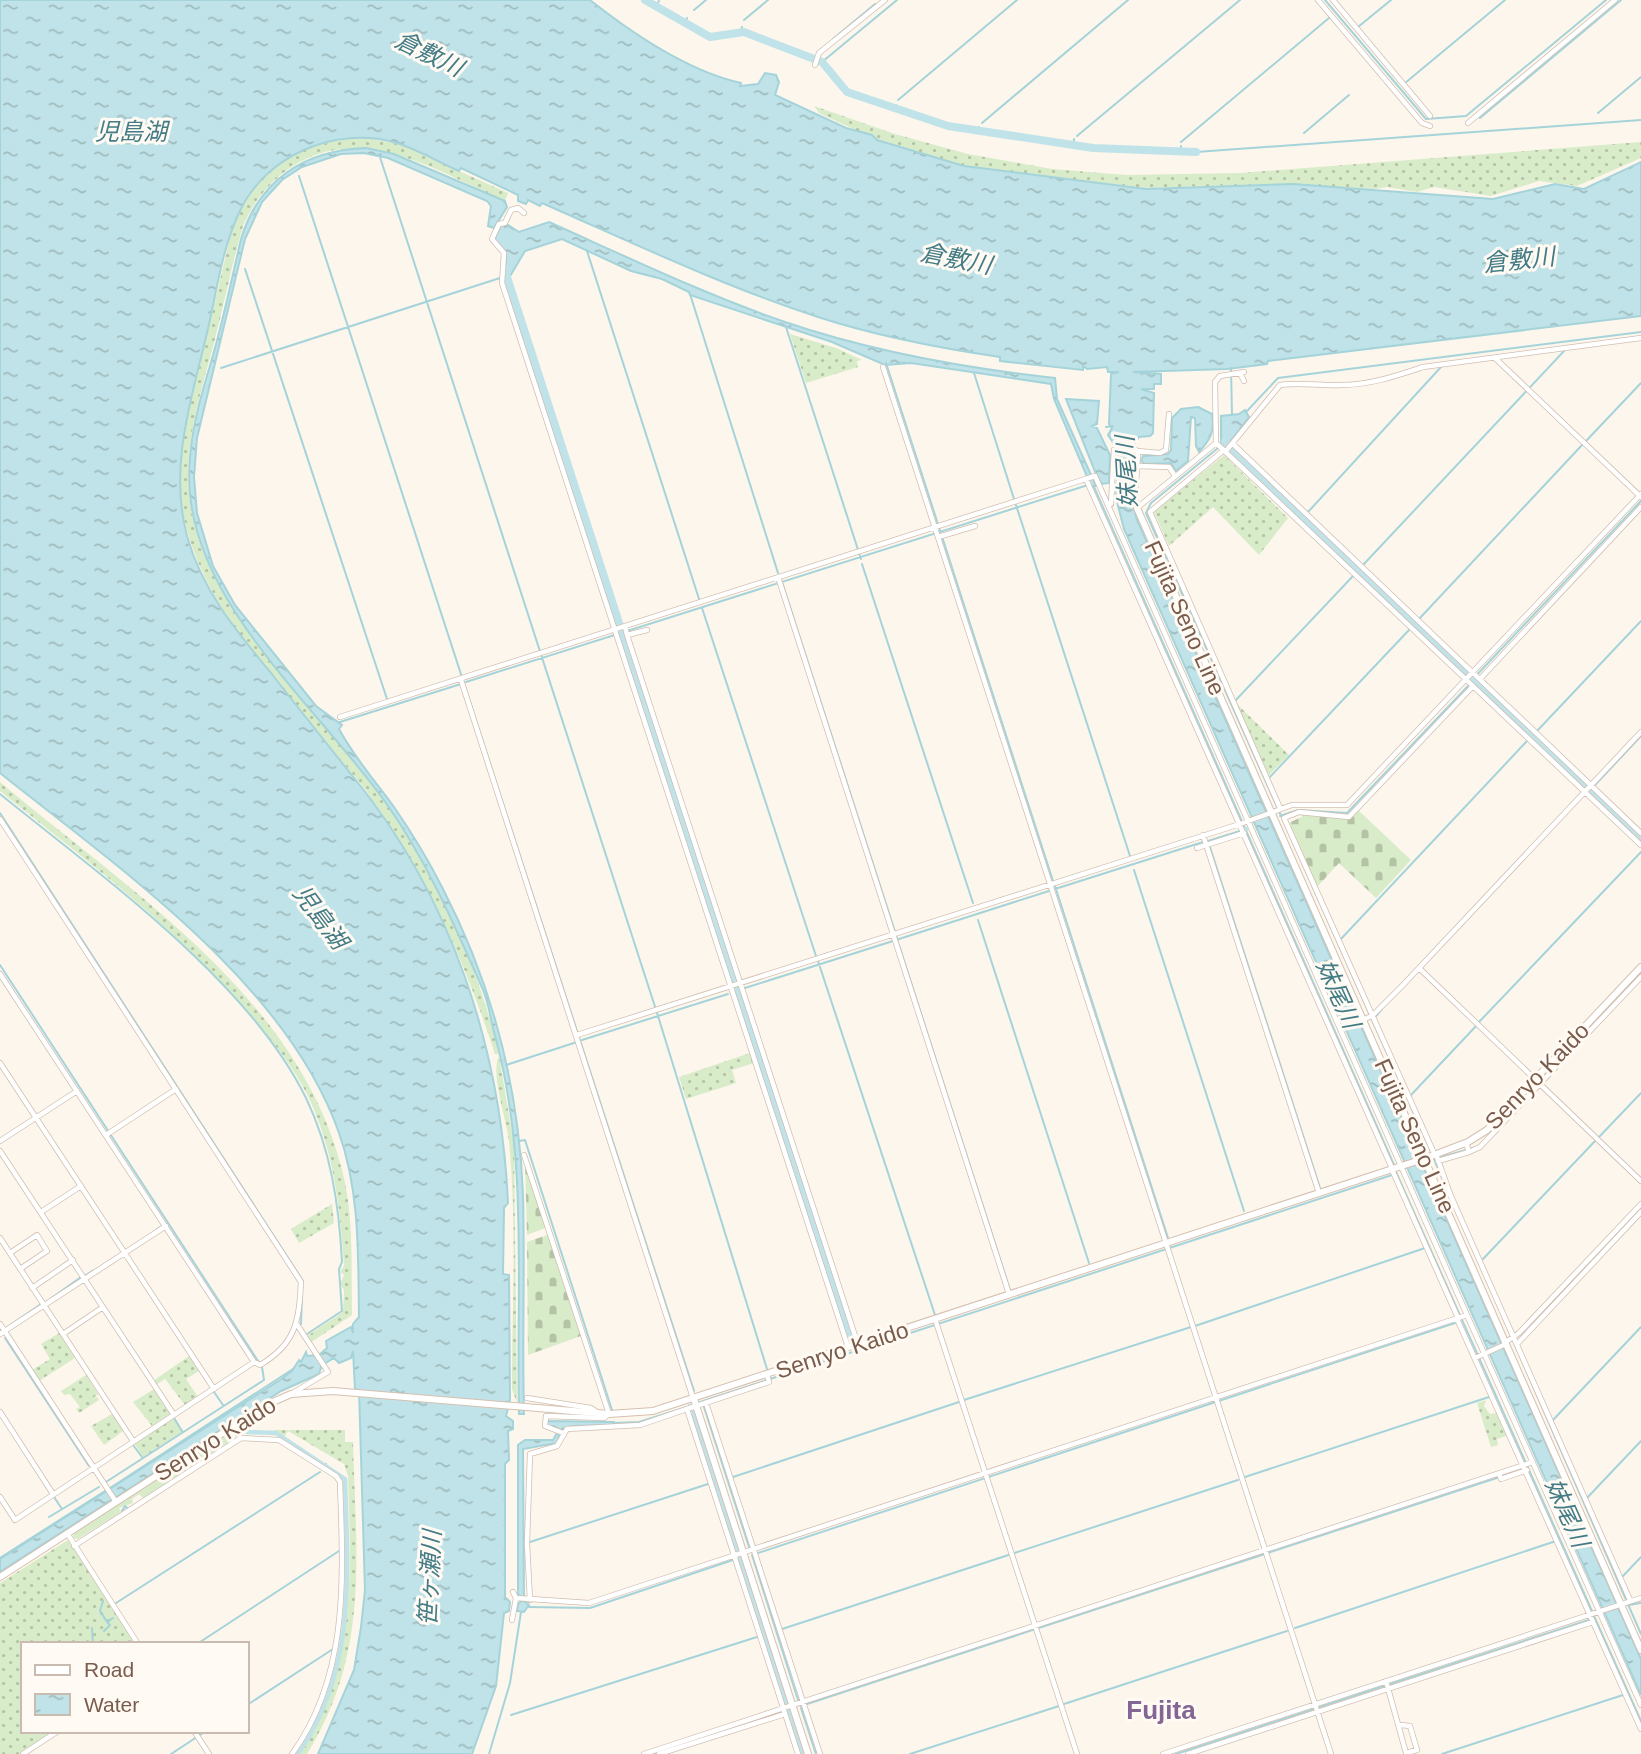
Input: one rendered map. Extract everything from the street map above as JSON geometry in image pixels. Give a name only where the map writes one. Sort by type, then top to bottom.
[{"type":"street","points":[[816,65],[818,57],[877,2],[884,0]]},
{"type":"street","points":[[1318,0],[1422,123],[1430,126]]},
{"type":"street","points":[[1333,0],[1430,116]]},
{"type":"street","points":[[1468,123],[1615,0]]},
{"type":"street","points":[[524,213],[516,207],[495,232],[492,242],[504,253],[501,278],[848,1348]]},
{"type":"street","points":[[1275,810],[1268,779],[1234,702],[1213,667],[1150,510],[1228,448],[1280,385],[1304,382],[1337,386],[1360,384],[1423,367],[1641,338]]},
{"type":"street","points":[[1433,1151],[1368,1018],[1338,940],[1284,818],[1307,809],[1349,817],[1386,771],[1640,495],[1494,357]]},
{"type":"street","points":[[883,367],[1052,883],[1331,1754]]},
{"type":"street","points":[[1216,443],[1214,386],[1217,379],[1240,373],[1244,381]]},
{"type":"street","points":[[1111,508],[1112,452],[1127,448],[1160,453],[1166,450],[1169,414]]},
{"type":"street","points":[[1216,443],[1228,448],[1473,676]]},
{"type":"street","points":[[1137,451],[1137,508],[1216,443]]},
{"type":"street","points":[[1228,448],[1473,676],[1588,788],[1641,845]]},
{"type":"street","points":[[1138,466],[1169,467],[1175,477]]},
{"type":"street","points":[[626,631],[700,602],[779,581],[858,552],[938,532],[1097,478],[1356,1076],[1391,1166]]},
{"type":"street","points":[[1088,481],[1245,822],[1244,833],[1356,1076],[1402,1166],[1460,1319],[1480,1355],[1493,1396],[1641,1705]]},
{"type":"street","name":"Fujita Seno Line","points":[[1137,508],[1213,667],[1368,1018],[1424,1158],[1511,1342],[1624,1602],[1641,1650]]},
{"type":"street","points":[[1197,848],[1245,822],[1275,810],[1347,805],[1473,686],[1473,676],[1641,508]]},
{"type":"street","points":[[938,532],[975,526]]},
{"type":"street","points":[[779,581],[1009,1295]]},
{"type":"street","points":[[340,717],[616,632],[647,630]]},
{"type":"street","points":[[626,631],[858,1345]]},
{"type":"street","points":[[463,681],[579,1038],[692,1406],[746,1553],[808,1754]]},
{"type":"street","points":[[1473,686],[1531,732],[1588,788],[1641,832]]},
{"type":"street","points":[[1368,1018],[1419,968],[1641,732]]},
{"type":"street","points":[[0,819],[301,1282],[299,1316],[286,1345],[262,1365],[254,1362],[213,1293],[166,1226],[93,1110],[77,1091],[5,976]]},
{"type":"street","points":[[579,1038],[656,1010],[731,986],[741,986],[1052,883],[1244,833]]},
{"type":"street","points":[[1207,842],[1319,1193]]},
{"type":"street","name":"Senryo Kaido","points":[[0,1577],[231,1427],[266,1405],[291,1394],[314,1391],[352,1392],[609,1414],[642,1413],[692,1406],[848,1348],[936,1323],[1009,1295],[1167,1247],[1424,1158],[1468,1148],[1537,1082],[1641,967]]},
{"type":"street","points":[[1419,968],[1641,1181]]},
{"type":"street","points":[[1537,1082],[1641,977]]},
{"type":"street","points":[[0,1063],[214,1389]]},
{"type":"street","points":[[109,1134],[176,1089]]},
{"type":"street","points":[[0,1141],[77,1091]]},
{"type":"street","points":[[1468,1148],[1438,1159],[1511,1342],[1585,1500],[1624,1602]]},
{"type":"street","points":[[0,1151],[174,1415]]},
{"type":"street","points":[[524,1155],[609,1414],[604,1418],[545,1416],[544,1424],[560,1432],[573,1428],[640,1425],[768,1378]]},
{"type":"street","points":[[1393,1172],[1460,1319],[1480,1355],[1527,1466],[1596,1613],[1593,1622],[1641,1729]]},
{"type":"street","points":[[41,1212],[81,1186]]},
{"type":"street","points":[[1511,1342],[1641,1204]]},
{"type":"street","points":[[1480,1355],[1511,1342],[1641,1212]]},
{"type":"street","points":[[2,1332],[166,1226]]},
{"type":"street","points":[[10,1253],[37,1236],[47,1251],[20,1269]]},
{"type":"street","points":[[0,1238],[133,1441]]},
{"type":"street","points":[[32,1287],[73,1260]]},
{"type":"street","points":[[63,1334],[102,1308]]},
{"type":"street","points":[[521,1598],[589,1603],[985,1477],[1460,1319]]},
{"type":"street","points":[[291,1394],[328,1372],[296,1323]]},
{"type":"street","points":[[936,1323],[1077,1754]]},
{"type":"street","points":[[0,1324],[2,1332],[115,1501]]},
{"type":"street","points":[[0,1497],[15,1520],[254,1362]]},
{"type":"street","points":[[527,1398],[591,1408],[597,1413]]},
{"type":"street","points":[[706,1403],[746,1553],[780,1630],[795,1707],[798,1754]]},
{"type":"street","points":[[0,1412],[53,1494]]},
{"type":"street","points":[[231,1427],[241,1438]]},
{"type":"street","points":[[512,1620],[521,1598],[527,1544],[528,1458],[533,1451],[557,1446],[560,1432]]},
{"type":"street","points":[[74,1546],[241,1438],[279,1440],[336,1476],[340,1482],[343,1594],[337,1644],[314,1715],[292,1754]]},
{"type":"street","points":[[644,1754],[795,1707],[1527,1466]]},
{"type":"street","points":[[67,1533],[137,1642]]},
{"type":"street","points":[[1163,1754],[1388,1685],[1641,1598]]},
{"type":"street","points":[[1378,1688],[1593,1622]]},
{"type":"street","points":[[1388,1685],[1401,1725],[1398,1729],[1406,1753],[1417,1750],[1410,1726],[1401,1725]]},
{"type":"street","points":[[795,1707],[820,1754]]},
{"type":"street","points":[[1188,1754],[1316,1708]]},
{"type":"street","points":[[23,1754],[55,1733]]},
{"type":"street","points":[[197,1735],[209,1754]]},
{"type":"street","points":[[659,1754],[669,1748]]},
{"type":"green space","points":[[814,106],[895,134],[968,154],[1052,169],[1126,175],[1241,173],[1641,142],[1641,158],[1577,186],[1539,181],[1491,196],[1434,187],[1417,192],[1387,187],[1375,189],[1280,184],[1144,188],[964,166],[877,139],[872,134],[866,135],[819,113]]},
{"type":"green space","points":[[367,138],[399,144],[508,193],[505,201],[429,166],[377,151],[351,149],[324,152],[298,163],[273,182],[253,207],[239,240],[195,416],[189,455],[189,494],[197,534],[212,573],[233,611],[287,682],[369,781],[431,877],[449,911],[478,981],[499,1054],[495,1054],[472,988],[429,892],[394,831],[346,766],[284,693],[226,615],[203,574],[187,531],[180,487],[180,458],[188,415],[230,238],[239,214],[264,177],[280,163],[319,145]]},
{"type":"green space","points":[[790,334],[836,348],[862,360],[857,361],[858,367],[806,383]]},
{"type":"green space","points":[[1224,455],[1288,518],[1259,555],[1213,507],[1169,546],[1154,512]]},
{"type":"green space","points":[[1236,703],[1289,755],[1268,776]]},
{"type":"green space","points":[[0,782],[156,909],[206,954],[252,1003],[291,1056],[323,1114],[344,1178],[351,1229],[352,1315],[310,1343],[307,1336],[343,1312],[344,1290],[340,1284],[344,1275],[340,1272],[344,1266],[338,1201],[330,1158],[317,1117],[302,1084],[255,1020],[189,950],[97,868],[0,791]]},
{"type":"green space","points":[[1358,810],[1411,860],[1376,898],[1339,863],[1317,887],[1286,824],[1302,817],[1301,813],[1348,818]]},
{"type":"green space","points":[[750,1053],[754,1063],[732,1070],[736,1083],[686,1099],[679,1077]]},
{"type":"green space","points":[[499,1056],[514,1145],[517,1403],[512,1389],[511,1172],[509,1141],[496,1073]]},
{"type":"green space","points":[[525,1162],[548,1227],[527,1235]]},
{"type":"green space","points":[[332,1204],[334,1223],[299,1243],[291,1229]]},
{"type":"green space","points":[[550,1234],[581,1336],[528,1355],[527,1242]]},
{"type":"green space","points":[[59,1333],[75,1358],[39,1381],[32,1370],[50,1359],[41,1344]]},
{"type":"green space","points":[[189,1356],[199,1371],[186,1379],[198,1397],[185,1405],[165,1379],[156,1385],[153,1381]]},
{"type":"green space","points":[[86,1375],[98,1394],[92,1399],[97,1397],[99,1400],[79,1413],[76,1409],[80,1407],[70,1394],[64,1395],[61,1391]]},
{"type":"green space","points":[[154,1389],[170,1414],[152,1426],[133,1402]]},
{"type":"green space","points":[[1486,1400],[1484,1406],[1490,1414],[1499,1412],[1509,1435],[1497,1439],[1498,1445],[1491,1447],[1477,1403]]},
{"type":"green space","points":[[112,1414],[123,1431],[104,1445],[91,1426]]},
{"type":"green space","points":[[173,1418],[182,1432],[143,1457],[134,1443]]},
{"type":"green space","points":[[273,1430],[345,1430],[345,1442],[353,1442],[356,1564],[350,1641],[341,1678],[327,1716],[307,1754],[300,1754],[319,1720],[332,1686],[347,1619],[350,1550],[348,1476],[344,1464],[288,1431],[284,1437]]},
{"type":"green space","points":[[229,1432],[235,1438],[143,1498],[139,1494],[132,1499],[133,1503],[119,1508],[121,1512],[78,1539],[73,1538],[74,1532]]},
{"type":"green space","points":[[68,1540],[136,1642],[21,1642],[21,1733],[51,1733],[19,1754],[0,1754],[0,1583]]},
{"type":"water","name":"児島湖","points":[[0,0],[590,0],[661,50],[701,70],[741,83],[740,86],[758,84],[765,73],[776,75],[779,82],[775,95],[846,128],[872,135],[877,140],[964,166],[1146,189],[1293,184],[1493,199],[1555,184],[1584,189],[1641,162],[1641,316],[1268,361],[1267,364],[1227,369],[1133,372],[1161,374],[1161,384],[1154,384],[1154,389],[1141,389],[1154,393],[1153,433],[1139,437],[1132,447],[1116,447],[1108,435],[1112,428],[1109,424],[1111,374],[1119,372],[1108,372],[1107,367],[1087,369],[1083,366],[1083,370],[1000,361],[1000,357],[908,341],[818,317],[713,278],[542,203],[540,206],[528,200],[526,204],[518,201],[518,195],[461,168],[459,171],[397,143],[374,138],[327,142],[284,161],[266,175],[251,193],[239,213],[228,243],[188,411],[180,486],[187,536],[193,556],[222,609],[355,779],[389,826],[419,875],[445,926],[466,979],[495,1089],[508,1203],[504,1208],[503,1274],[509,1275],[510,1401],[506,1416],[513,1421],[513,1429],[508,1431],[509,1460],[505,1464],[505,1597],[510,1602],[509,1611],[504,1613],[496,1686],[472,1754],[318,1754],[354,1670],[365,1590],[359,1390],[355,1389],[353,1351],[351,1358],[339,1363],[334,1358],[324,1364],[323,1361],[319,1374],[281,1391],[0,1572],[0,1559],[280,1380],[292,1371],[299,1360],[301,1362],[306,1352],[307,1356],[319,1355],[327,1348],[326,1341],[351,1327],[353,1333],[353,1324],[359,1317],[356,1224],[346,1155],[314,1079],[281,1027],[241,979],[195,933],[146,890],[0,773]]},
{"type":"water","points":[[366,148],[394,154],[505,201],[507,207],[494,228],[488,226],[491,206],[487,201],[388,158],[364,153],[341,154],[302,167],[282,180],[262,202],[245,239],[197,438],[194,477],[197,513],[213,566],[235,605],[316,706],[342,725],[339,729],[345,739],[394,807],[426,858],[476,962],[500,1038],[516,1115],[524,1222],[524,1414],[519,1414],[518,1222],[512,1126],[505,1079],[485,995],[439,894],[401,825],[359,768],[267,658],[239,618],[216,578],[199,537],[190,494],[191,446],[197,415],[241,239],[249,218],[273,184],[288,172],[324,155]]},
{"type":"water","points":[[549,222],[666,275],[818,333],[919,358],[1055,378],[1057,399],[1096,486],[1091,486],[1054,399],[1051,384],[911,363],[885,365],[832,342],[690,295],[689,292],[662,279],[631,271],[562,239],[525,251],[509,278],[505,279],[506,252],[494,240],[501,225],[508,225],[519,232]]},
{"type":"water","points":[[1066,399],[1099,401],[1097,424],[1092,426],[1097,428],[1110,455],[1109,483],[1102,484],[1096,474]]},
{"type":"water","points":[[1198,407],[1212,414],[1213,425],[1209,438],[1199,452],[1196,446],[1195,418],[1191,417],[1188,461],[1176,471],[1171,463],[1145,464],[1141,461],[1143,456],[1168,454],[1171,450],[1172,418],[1181,409]]},
{"type":"water","points":[[1245,410],[1249,417],[1226,447],[1221,442],[1221,416],[1239,414]]},
{"type":"water","name":"妹尾川","points":[[1118,451],[1131,451],[1131,498],[1137,520],[1641,1659],[1641,1695],[1124,529],[1116,498]]},
{"type":"water","points":[[548,1421],[614,1422],[614,1425],[573,1426],[560,1431],[557,1443],[523,1449],[524,1601],[529,1605],[524,1612],[517,1611],[518,1604],[523,1600],[518,1594],[518,1445],[525,1440],[553,1440],[557,1433],[555,1428],[546,1425]]},
{"type":"waterway","points":[[645,0],[710,37],[744,32],[822,62],[847,92],[948,126],[1093,148],[1196,152]]},
{"type":"waterway","points":[[694,10],[706,0]]},
{"type":"waterway","points":[[744,20],[768,0]]},
{"type":"waterway","points":[[822,62],[897,0]]},
{"type":"waterway","points":[[898,100],[1017,0]]},
{"type":"waterway","points":[[982,123],[1128,0]]},
{"type":"waterway","points":[[1077,136],[1240,0]]},
{"type":"waterway","points":[[1325,0],[1426,119],[1466,116],[1606,0]]},
{"type":"waterway","points":[[1358,27],[1391,0]]},
{"type":"waterway","points":[[1405,83],[1505,0]]},
{"type":"waterway","points":[[1480,118],[1621,0]]},
{"type":"waterway","points":[[655,6],[659,1]]},
{"type":"waterway","points":[[833,39],[875,4]]},
{"type":"waterway","points":[[685,23],[687,18]]},
{"type":"waterway","points":[[1181,142],[1329,18]]},
{"type":"waterway","points":[[741,33],[742,27]]},
{"type":"waterway","points":[[1598,113],[1641,77]]},
{"type":"waterway","points":[[1304,133],[1349,95]]},
{"type":"waterway","points":[[894,110],[896,105]]},
{"type":"waterway","points":[[1196,152],[1641,120]]},
{"type":"waterway","points":[[978,132],[979,127]]},
{"type":"waterway","points":[[1074,139],[1074,146]]},
{"type":"waterway","points":[[1181,146],[1181,152]]},
{"type":"waterway","points":[[379,154],[658,1016],[767,1369]]},
{"type":"waterway","points":[[299,176],[694,1391]]},
{"type":"waterway","points":[[587,251],[700,602]]},
{"type":"waterway","points":[[245,269],[388,702]]},
{"type":"waterway","points":[[507,270],[506,274],[852,1342]]},
{"type":"waterway","points":[[221,368],[500,278]]},
{"type":"waterway","points":[[690,294],[778,573]]},
{"type":"waterway","points":[[786,327],[861,559]]},
{"type":"waterway","points":[[1247,411],[1278,378],[1641,332]]},
{"type":"waterway","points":[[1363,565],[1565,350]]},
{"type":"waterway","points":[[886,363],[1053,881]]},
{"type":"waterway","points":[[1308,512],[1441,367]]},
{"type":"waterway","points":[[1231,368],[1232,415]]},
{"type":"waterway","points":[[974,373],[1014,499]]},
{"type":"waterway","points":[[1586,441],[1641,383]]},
{"type":"waterway","points":[[1106,427],[1113,426]]},
{"type":"waterway","points":[[1227,435],[1225,441],[1231,448],[1641,837]]},
{"type":"waterway","points":[[1419,619],[1583,444]]},
{"type":"waterway","points":[[1218,448],[1151,503],[1146,513],[1431,1152]]},
{"type":"waterway","points":[[466,682],[1088,485]]},
{"type":"waterway","points":[[1094,487],[1394,1165]]},
{"type":"waterway","points":[[1472,680],[1641,501]]},
{"type":"waterway","points":[[1016,505],[1130,856]]},
{"type":"waterway","points":[[862,564],[973,903]]},
{"type":"waterway","points":[[1234,702],[1353,576]]},
{"type":"waterway","points":[[782,582],[898,941]]},
{"type":"waterway","points":[[702,608],[816,956]]},
{"type":"waterway","points":[[1537,731],[1641,621]]},
{"type":"waterway","points":[[1268,779],[1409,630]]},
{"type":"waterway","points":[[340,722],[461,684]]},
{"type":"waterway","points":[[1280,816],[1298,810],[1347,813],[1468,686]]},
{"type":"waterway","points":[[1595,785],[1641,736]]},
{"type":"waterway","points":[[1340,940],[1527,741]]},
{"type":"waterway","points":[[0,794],[126,895],[210,972],[248,1013],[281,1055],[306,1098],[328,1158],[339,1220],[342,1262],[339,1269],[342,1311],[307,1334]]},
{"type":"waterway","points":[[0,813],[303,1281]]},
{"type":"waterway","points":[[1208,841],[1240,831]]},
{"type":"waterway","points":[[1208,841],[1320,1188]]},
{"type":"waterway","points":[[1055,889],[1203,842]]},
{"type":"waterway","points":[[1479,1022],[1641,852]]},
{"type":"waterway","points":[[1134,870],[1244,1211]]},
{"type":"waterway","points":[[1055,886],[1168,1238]]},
{"type":"waterway","points":[[899,939],[1049,891]]},
{"type":"waterway","points":[[978,920],[1089,1263]]},
{"type":"waterway","points":[[745,988],[893,941]]},
{"type":"waterway","points":[[899,945],[1010,1290]]},
{"type":"waterway","points":[[818,961],[935,1315]]},
{"type":"waterway","points":[[0,965],[262,1367],[264,1380],[106,1482]]},
{"type":"waterway","points":[[1504,1118],[1641,973]]},
{"type":"waterway","points":[[582,1040],[728,994]]},
{"type":"waterway","points":[[1376,1016],[1382,1009]]},
{"type":"waterway","points":[[1411,1095],[1477,1025]]},
{"type":"waterway","points":[[506,1065],[577,1042]]},
{"type":"waterway","points":[[1599,1137],[1641,1093]]},
{"type":"waterway","points":[[519,1141],[525,1140],[612,1410]]},
{"type":"waterway","points":[[1483,1259],[1596,1140]]},
{"type":"waterway","points":[[1438,1158],[1473,1148]]},
{"type":"waterway","points":[[1433,1157],[1641,1634]]},
{"type":"waterway","points":[[1396,1172],[1592,1611]]},
{"type":"waterway","points":[[700,1402],[1392,1175]]},
{"type":"waterway","points":[[157,1229],[162,1226]]},
{"type":"waterway","points":[[1195,1326],[1425,1248]]},
{"type":"waterway","points":[[86,1275],[94,1270]]},
{"type":"waterway","points":[[46,1302],[81,1277]]},
{"type":"waterway","points":[[301,1324],[302,1294]]},
{"type":"waterway","points":[[6,1328],[41,1304]]},
{"type":"waterway","points":[[752,1555],[1455,1323]]},
{"type":"waterway","points":[[964,1400],[1191,1327]]},
{"type":"waterway","points":[[1553,1420],[1641,1327]]},
{"type":"waterway","points":[[5,1338],[89,1466]]},
{"type":"waterway","points":[[110,1488],[293,1369]]},
{"type":"waterway","points":[[214,1392],[223,1405]]},
{"type":"waterway","points":[[1245,1477],[1489,1397]]},
{"type":"waterway","points":[[733,1477],[959,1402]]},
{"type":"waterway","points":[[613,1423],[639,1422],[690,1406]]},
{"type":"waterway","points":[[690,1406],[803,1754]]},
{"type":"waterway","points":[[704,1407],[750,1550]]},
{"type":"waterway","points":[[174,1418],[182,1431]]},
{"type":"waterway","points":[[248,1424],[247,1432],[276,1433],[345,1479],[347,1586],[339,1656],[317,1722],[298,1754]]},
{"type":"waterway","points":[[1586,1499],[1641,1441]]},
{"type":"waterway","points":[[133,1445],[142,1457]]},
{"type":"waterway","points":[[801,1706],[1518,1471]]},
{"type":"waterway","points":[[116,1603],[320,1472]]},
{"type":"waterway","points":[[776,1631],[1238,1480]]},
{"type":"waterway","points":[[530,1542],[708,1484]]},
{"type":"waterway","points":[[49,1517],[99,1487]]},
{"type":"waterway","points":[[0,1558],[105,1491]]},
{"type":"waterway","points":[[54,1497],[62,1509]]},
{"type":"waterway","points":[[124,1511],[136,1504]]},
{"type":"waterway","points":[[122,1511],[125,1506],[127,1508]]},
{"type":"waterway","points":[[86,1536],[99,1528]]},
{"type":"waterway","points":[[1295,1628],[1556,1541]]},
{"type":"waterway","points":[[200,1642],[339,1551]]},
{"type":"waterway","points":[[752,1555],[799,1703]]},
{"type":"waterway","points":[[1623,1576],[1641,1557]]},
{"type":"waterway","points":[[529,1607],[590,1608],[733,1560]]},
{"type":"waterway","points":[[103,1601],[100,1611],[107,1622]]},
{"type":"waterway","points":[[1629,1605],[1641,1603]]},
{"type":"waterway","points":[[489,1754],[510,1683],[521,1612]]},
{"type":"waterway","points":[[1594,1616],[1641,1721]]},
{"type":"waterway","points":[[104,1631],[110,1625],[107,1622],[113,1618]]},
{"type":"waterway","points":[[1390,1684],[1589,1620]]},
{"type":"waterway","points":[[92,1628],[93,1642]]},
{"type":"waterway","points":[[1064,1704],[1287,1631]]},
{"type":"waterway","points":[[511,1715],[757,1637]]},
{"type":"waterway","points":[[248,1704],[333,1649]]},
{"type":"waterway","points":[[1176,1754],[1384,1686]]},
{"type":"waterway","points":[[1442,1754],[1623,1695]]},
{"type":"waterway","points":[[910,1754],[1059,1706]]},
{"type":"waterway","points":[[801,1708],[816,1754]]},
{"type":"waterway","points":[[651,1754],[781,1713]]},
{"type":"waterway","points":[[171,1754],[203,1733]]},
{"type":"district","name":"Fujita","points":[[1161,1710]]},
{"type":"water label","name":"倉敷川","points":[[429,54]]},
{"type":"water label","name":"倉敷川","points":[[956,259]]},
{"type":"water label","name":"倉敷川","points":[[1519,260]]},
{"type":"water label","name":"笹ヶ瀬川","points":[[430,1578]]}]
